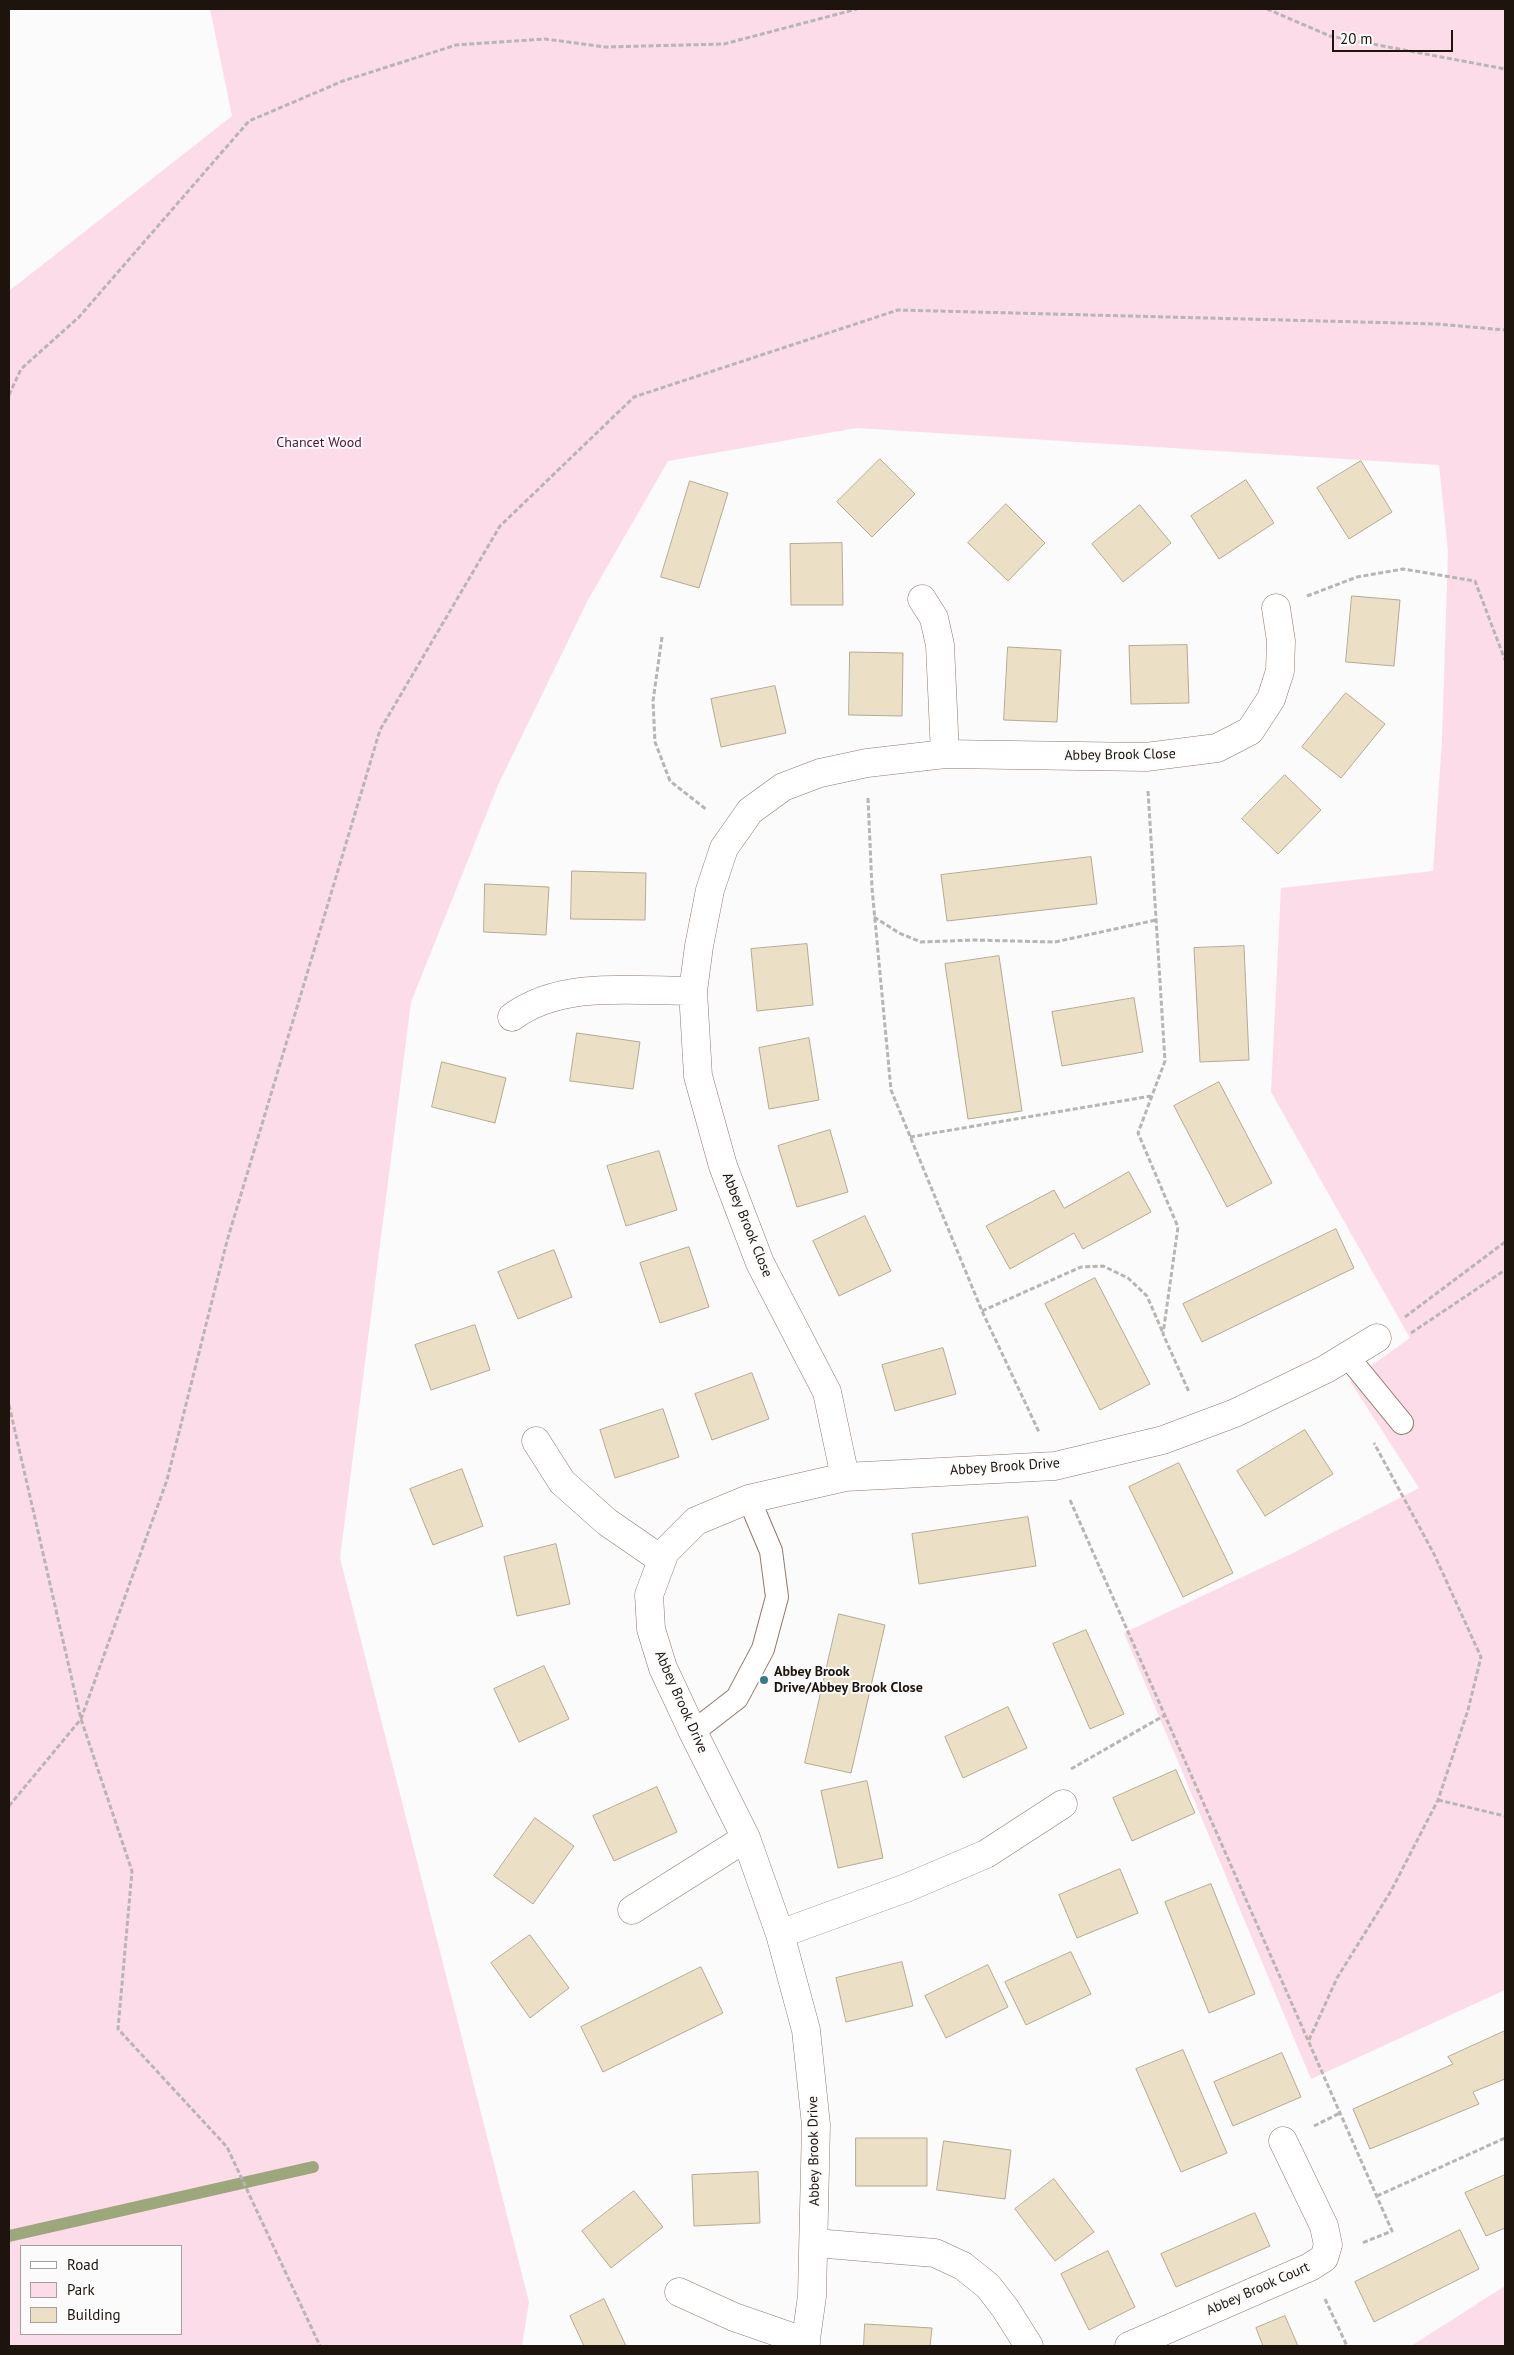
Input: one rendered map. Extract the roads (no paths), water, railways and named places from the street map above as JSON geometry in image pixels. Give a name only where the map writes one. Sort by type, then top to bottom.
[{"type":"street","points":[[922,598],[934,618],[940,645],[945,754]]},
{"type":"street","name":"Abbey Brook Close","points":[[845,1477],[827,1392],[760,1263],[723,1166],[698,1076],[694,991],[699,946],[710,890],[724,848],[750,811],[783,787],[820,773],[867,763],[945,754],[1146,757],[1217,748],[1250,732],[1271,699],[1280,671],[1281,641],[1276,608]]},
{"type":"street","points":[[512,1017],[529,1004],[548,997],[578,992],[694,991]]},
{"type":"street","name":"Abbey Brook Drive","points":[[679,2292],[734,2317],[805,2344],[812,2296],[816,2125],[806,2030],[780,1934],[746,1838],[663,1668],[651,1629],[648,1595],[665,1552],[696,1521],[749,1499],[845,1477],[1055,1466],[1163,1440],[1235,1414],[1348,1357],[1377,1338]]},
{"type":"street","points":[[536,1441],[562,1482],[607,1522],[662,1560]]},
{"type":"street","points":[[780,1934],[906,1888],[986,1854],[1063,1804]]},
{"type":"street","points":[[632,1910],[746,1838]]},
{"type":"street","name":"Abbey Brook Court","points":[[1129,2346],[1317,2262],[1328,2244],[1324,2226],[1283,2141]]},
{"type":"street","points":[[814,2243],[935,2253],[963,2266],[988,2286],[1005,2308],[1029,2346]]},
{"type":"lane","points":[[1348,1357],[1402,1422]]},
{"type":"lane","points":[[693,1732],[737,1698],[763,1649],[777,1597],[771,1551],[749,1499]]},
{"type":"waterway","points":[[9,2236],[313,2167]]},
{"type":"place","name":"Abbey Brook Drive/Abbey Brook Close","points":[[764,1680]]},
{"type":"park label","name":"Chancet Wood","points":[[319,443]]}]
